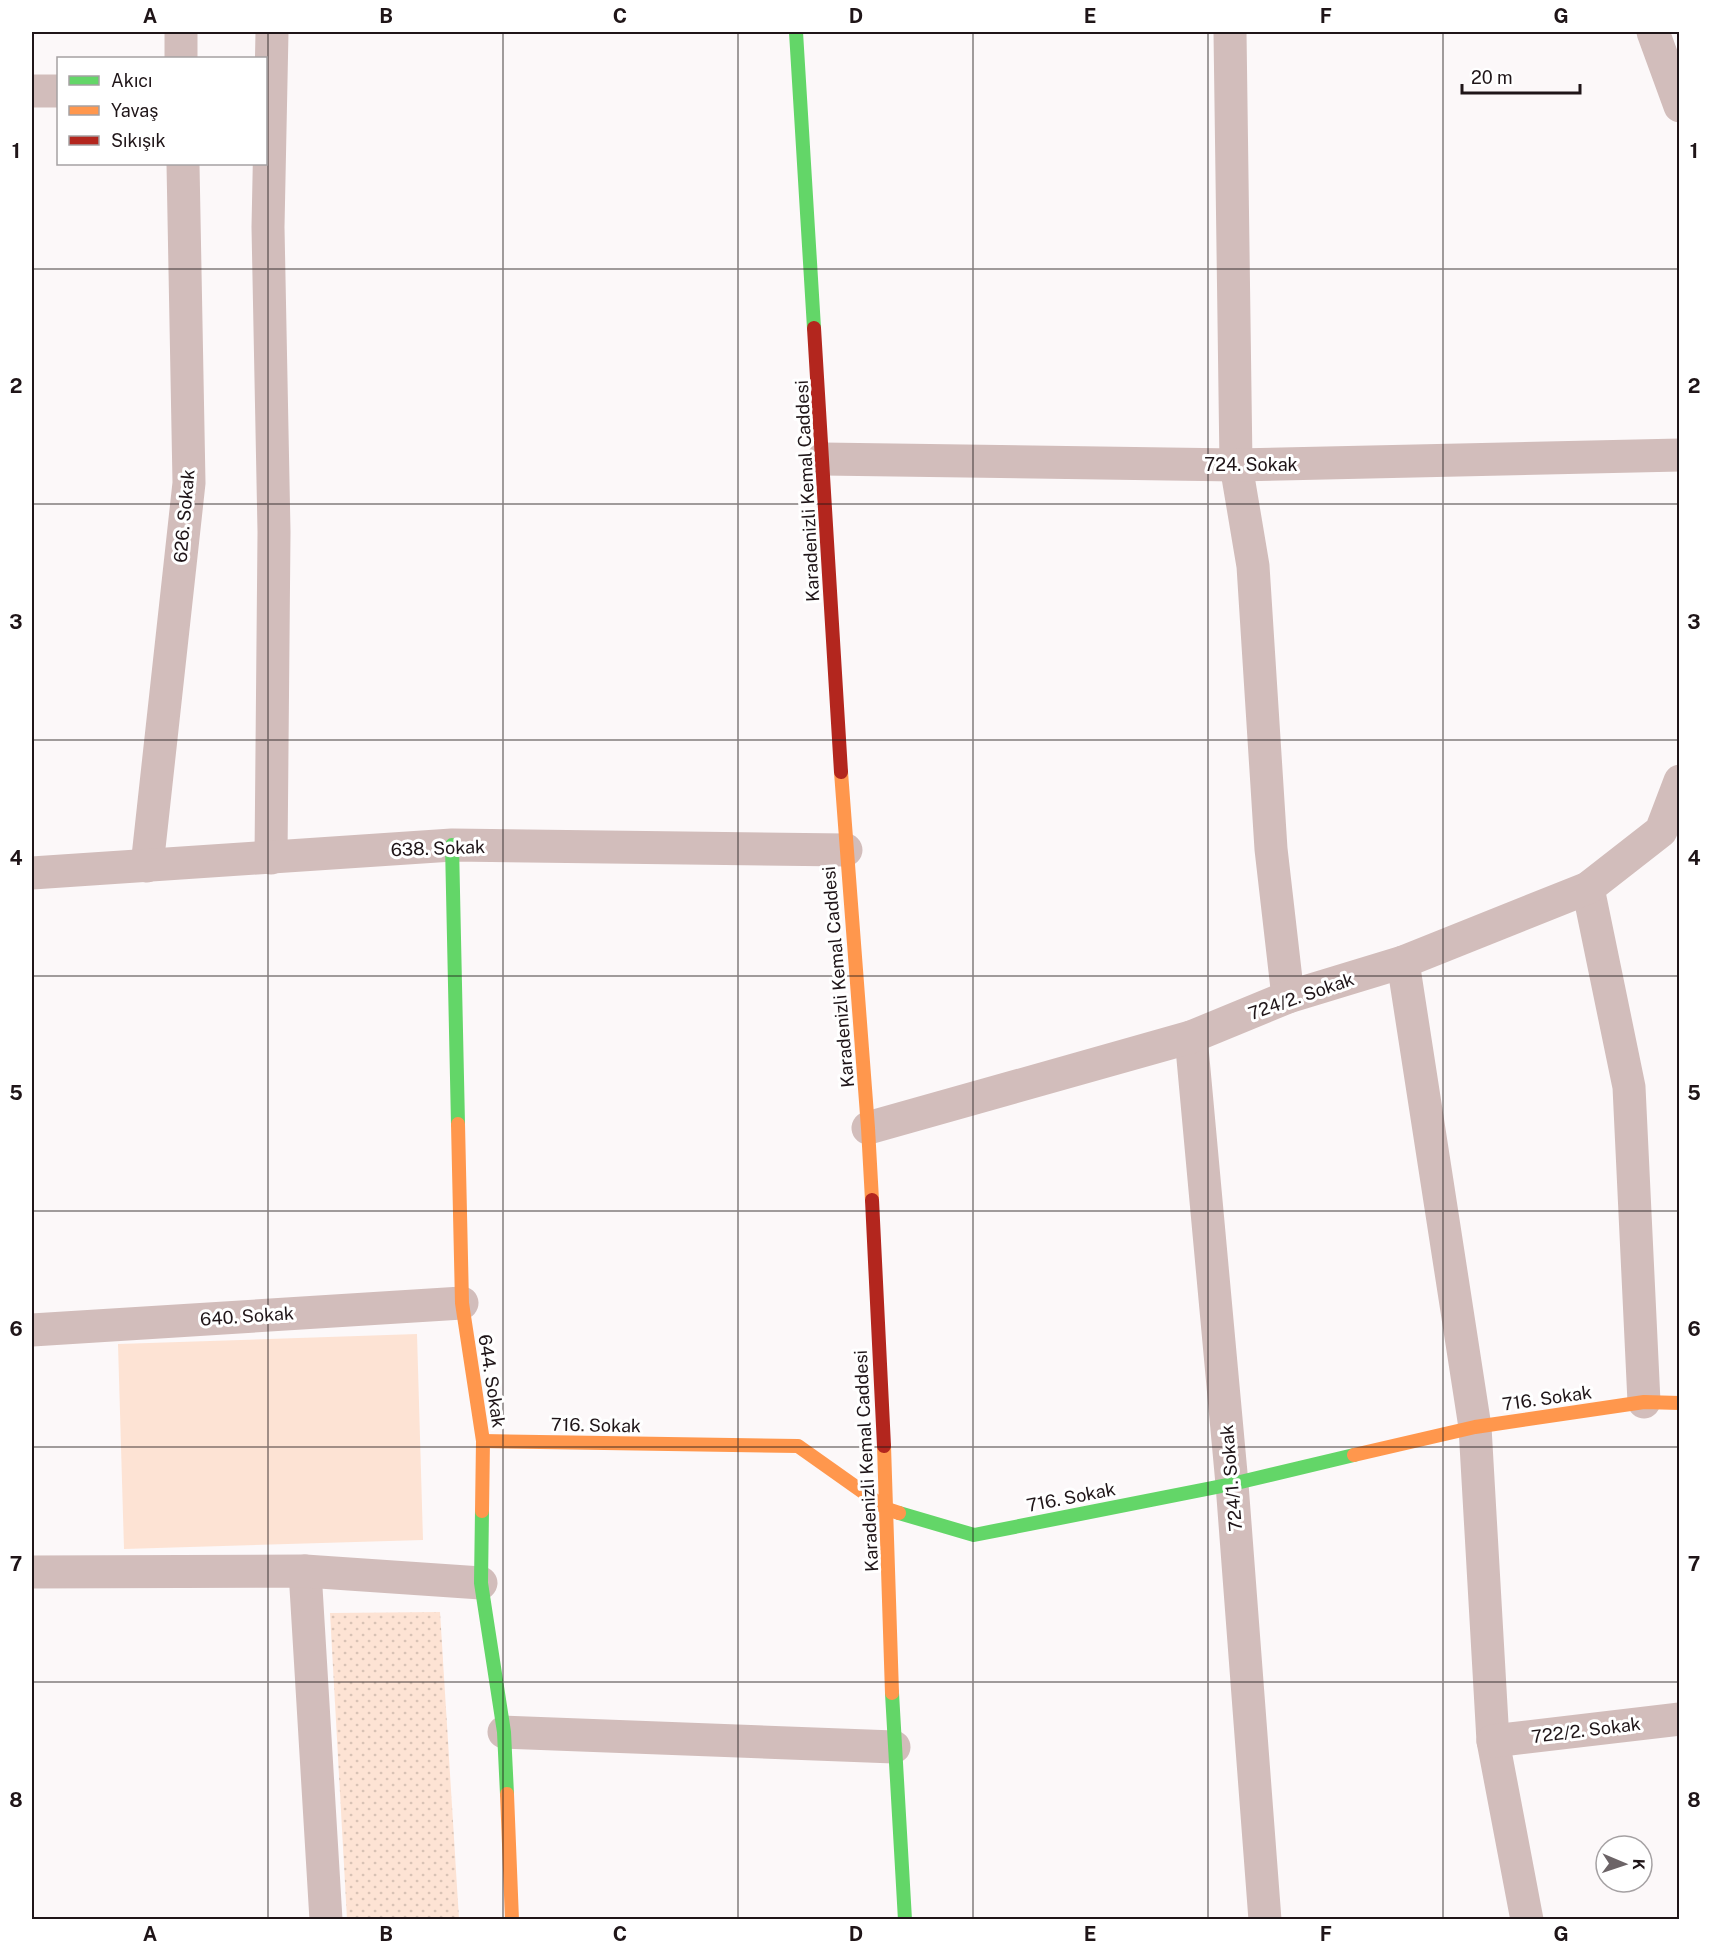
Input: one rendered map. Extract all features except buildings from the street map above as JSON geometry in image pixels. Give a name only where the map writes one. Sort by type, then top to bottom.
[{"type":"street","points":[[181,32],[181,57]]},
{"type":"street","points":[[271,858],[274,532],[268,226],[272,32]]},
{"type":"street","name":"Karadenizli Kemal Caddesi","points":[[796,32],[846,850],[868,1128],[887,1509],[894,1747],[905,1920]]},
{"type":"street","points":[[1230,32],[1236,465],[1252,566],[1271,849],[1288,998]]},
{"type":"street","points":[[1653,32],[1680,106]]},
{"type":"street","points":[[32,91],[57,91]]},
{"type":"street","name":"626. Sokak","points":[[147,866],[189,483],[183,165]]},
{"type":"street","name":"724. Sokak","points":[[823,459],[1236,465],[1680,455]]},
{"type":"street","name":"724/2. Sokak","points":[[868,1128],[1191,1037],[1288,998],[1403,962],[1588,888],[1661,831],[1680,781]]},
{"type":"street","name":"638. Sokak","points":[[32,873],[452,845],[846,850]]},
{"type":"street","name":"644. Sokak","points":[[452,845],[462,1303],[483,1441],[481,1583],[504,1732],[512,1920]]},
{"type":"street","points":[[1588,888],[1629,1087],[1644,1402]]},
{"type":"street","points":[[1403,962],[1475,1427],[1493,1741],[1527,1920]]},
{"type":"street","name":"724/1. Sokak","points":[[1191,1037],[1232,1484],[1265,1920]]},
{"type":"street","name":"640. Sokak","points":[[32,1330],[462,1303]]},
{"type":"street","name":"716. Sokak","points":[[483,1441],[798,1446],[887,1509],[974,1535],[1232,1484],[1475,1427],[1644,1402],[1680,1403]]},
{"type":"street","points":[[305,1571],[326,1920]]},
{"type":"street","points":[[32,1572],[305,1571],[481,1583]]},
{"type":"street","name":"722/2. Sokak","points":[[1493,1741],[1680,1719]]},
{"type":"street","points":[[504,1732],[894,1747]]},
{"type":"shaded area","points":[[417,1334],[423,1540],[124,1549],[118,1344]]},
{"type":"shaded area","points":[[440,1612],[459,1919],[347,1919],[330,1613]]},
{"type":"traffic: fast","points":[[796,32],[814,328]]},
{"type":"traffic: fast","points":[[452,845],[458,1124]]},
{"type":"traffic: fast","points":[[899,1513],[974,1535],[1232,1484],[1354,1455]]},
{"type":"traffic: fast","points":[[482,1511],[481,1583],[504,1732],[507,1794]]},
{"type":"traffic: fast","points":[[892,1693],[905,1920]]},
{"type":"traffic: slow","points":[[841,772],[872,1200]]},
{"type":"traffic: slow","points":[[458,1124],[462,1303],[483,1441],[482,1511]]},
{"type":"traffic: slow","points":[[1354,1455],[1475,1427],[1644,1402],[1680,1403]]},
{"type":"traffic: slow","points":[[483,1441],[798,1446],[887,1509],[899,1513]]},
{"type":"traffic: slow","points":[[884,1446],[892,1693]]},
{"type":"traffic: slow","points":[[507,1794],[512,1920]]},
{"type":"traffic: jam","points":[[814,328],[841,772]]},
{"type":"traffic: jam","points":[[872,1200],[884,1446]]}]
